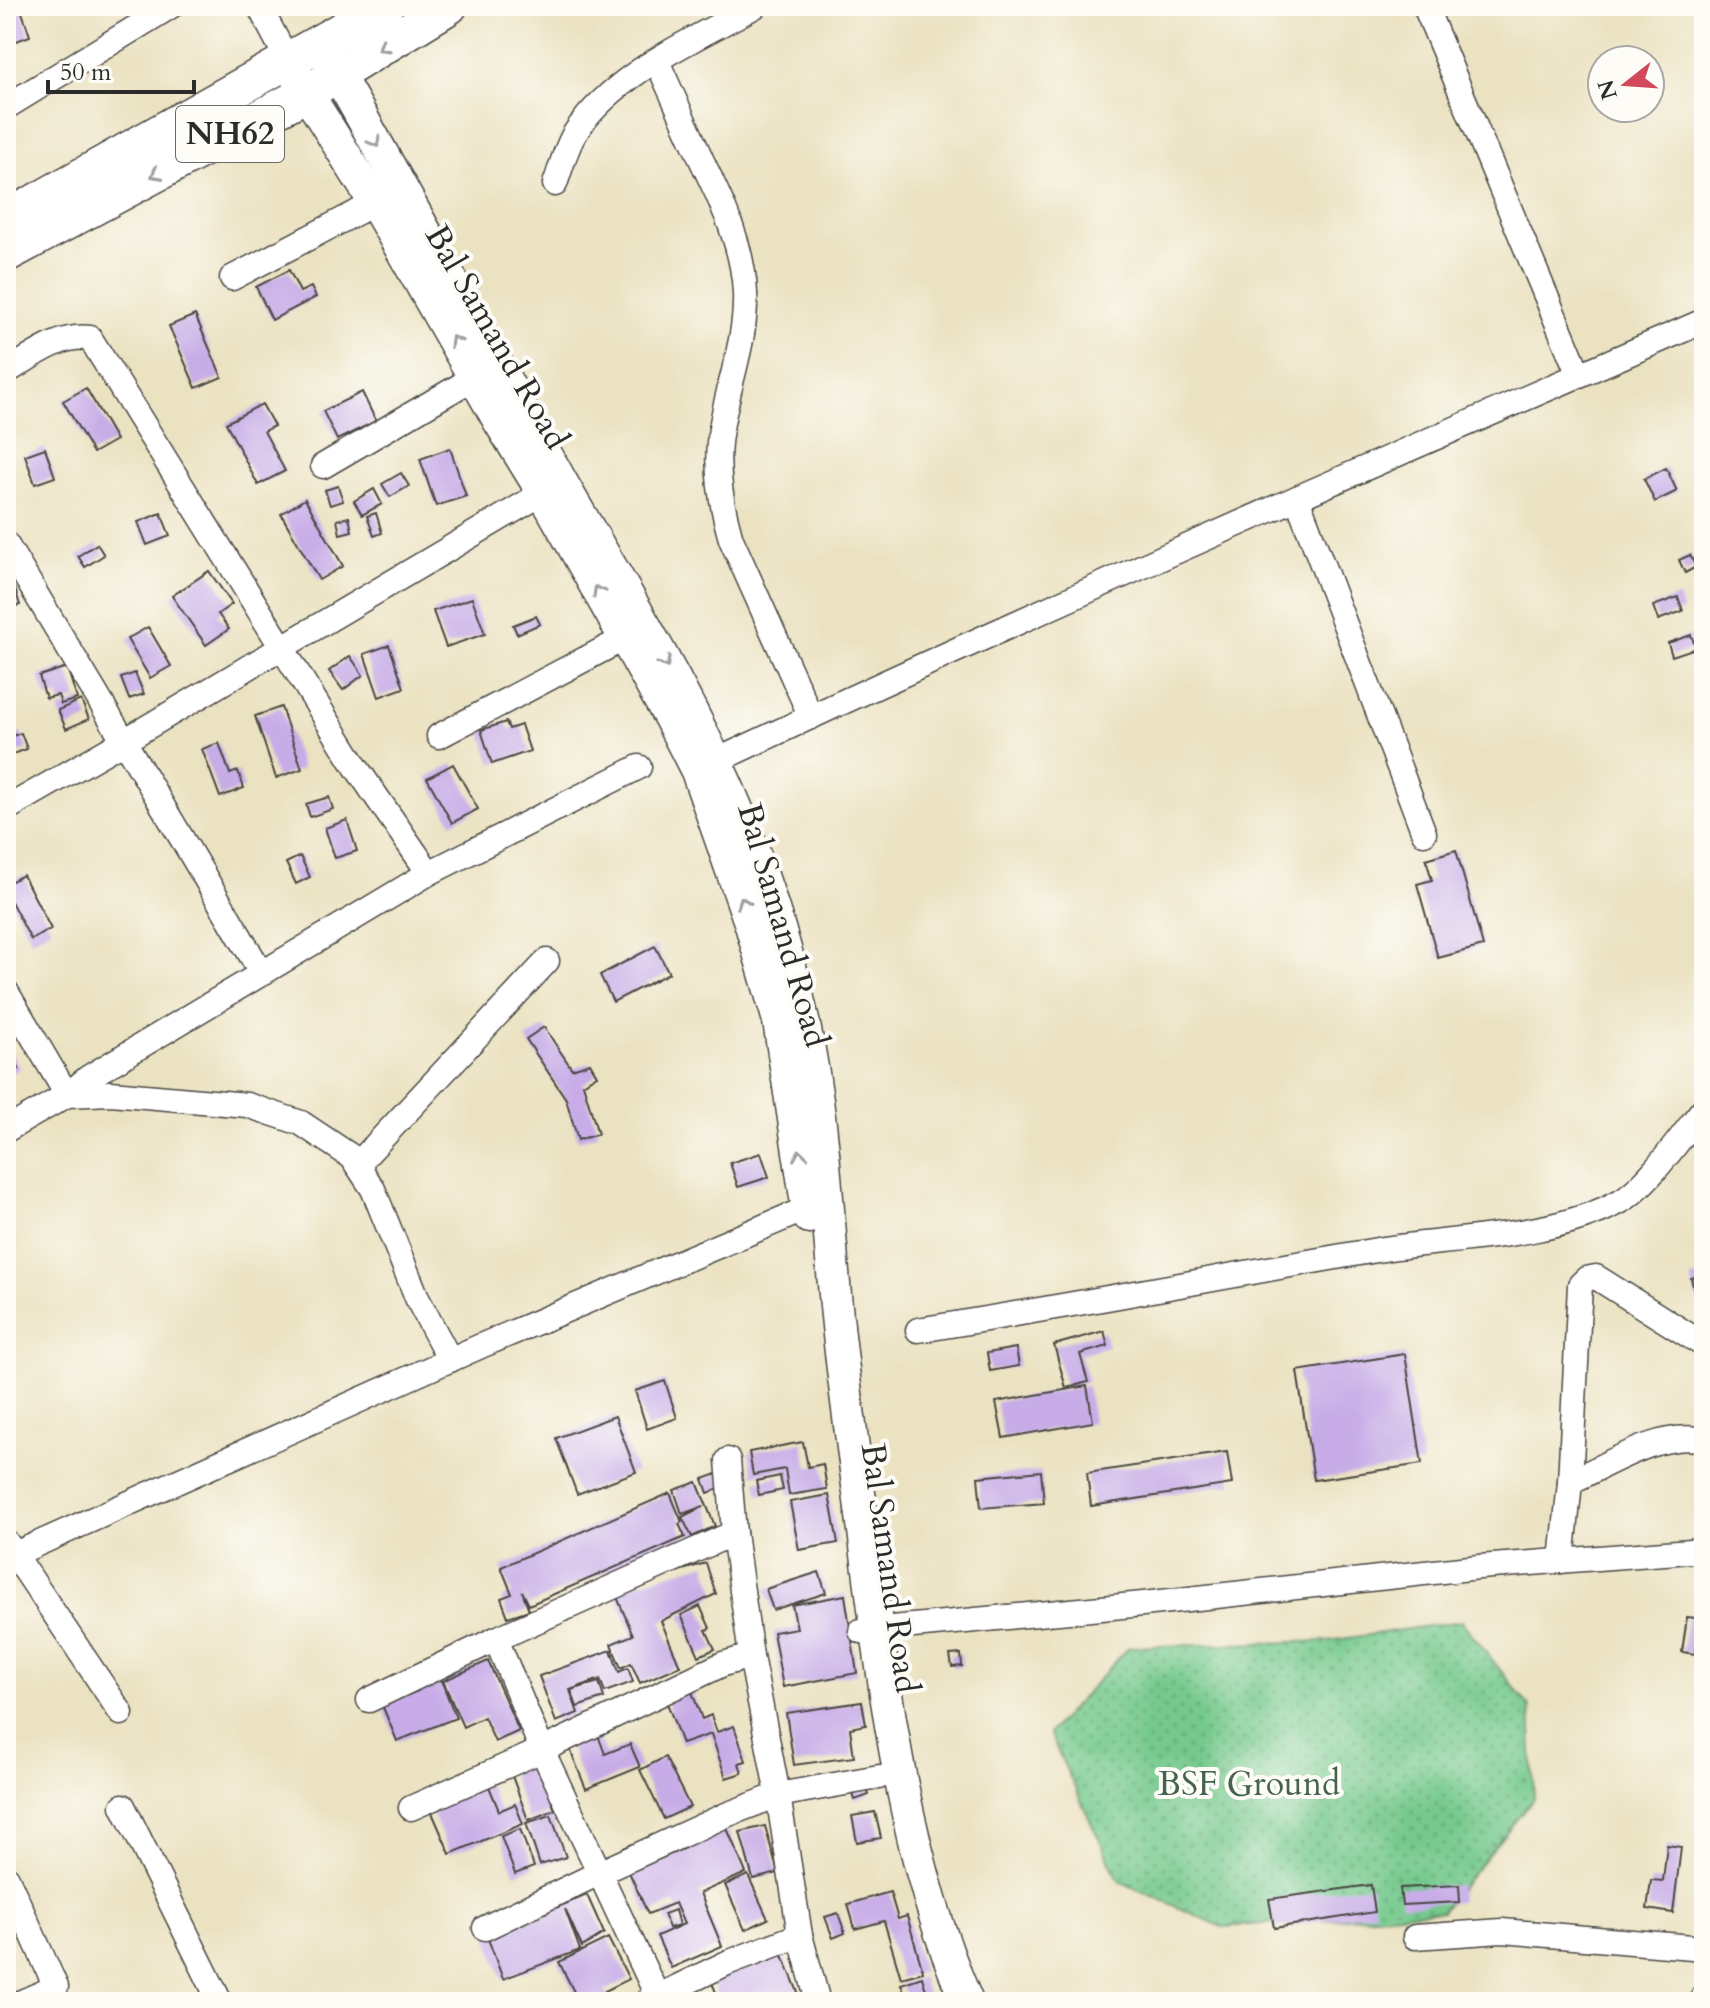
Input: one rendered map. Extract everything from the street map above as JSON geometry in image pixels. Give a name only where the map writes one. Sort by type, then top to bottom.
[{"type":"highway","name":"NH62","points":[[6,254],[305,94],[329,59],[385,6]]},
{"type":"highway","name":"NH62","points":[[6,219],[288,61],[329,59],[449,6]]},
{"type":"main road","name":"Bal Samand Road","points":[[329,59],[553,488],[625,638],[697,771],[751,925],[779,1021],[808,1208],[818,1321],[869,1630],[910,1819],[954,1998]]},
{"type":"main road","name":"Bal Samand Road","points":[[288,61],[305,94],[375,203],[475,377],[553,488],[655,644],[716,761],[779,931],[794,981],[814,1075],[822,1134],[837,1318],[869,1630],[879,1777],[905,1886],[954,1998]]},
{"type":"street","points":[[6,107],[171,6]]},
{"type":"street","points":[[555,184],[573,135],[602,98],[657,61],[755,6]]},
{"type":"street","points":[[1425,6],[1579,375]]},
{"type":"street","points":[[263,12],[329,59]]},
{"type":"street","points":[[263,12],[288,61]]},
{"type":"street","points":[[657,61],[732,225],[741,265],[745,294],[743,323],[719,441],[722,510],[731,539],[811,717]]},
{"type":"street","points":[[232,278],[375,203]]},
{"type":"street","points":[[716,761],[1297,498],[1704,321]]},
{"type":"street","points":[[6,372],[58,342],[76,336],[90,338],[281,649],[356,767],[429,873]]},
{"type":"street","points":[[323,466],[475,377]]},
{"type":"street","points":[[6,809],[553,488]]},
{"type":"street","points":[[1297,498],[1424,833]]},
{"type":"street","points":[[6,544],[261,972]]},
{"type":"street","points":[[439,736],[625,638]]},
{"type":"street","points":[[6,1130],[261,972],[429,873],[639,767]]},
{"type":"street","points":[[357,1165],[547,961]]},
{"type":"street","points":[[6,991],[67,1095]]},
{"type":"street","points":[[67,1095],[111,1093],[247,1105],[301,1123],[352,1157],[373,1189],[418,1300],[450,1360]]},
{"type":"street","points":[[918,1330],[1584,1218],[1623,1200],[1658,1166],[1704,1108]]},
{"type":"street","points":[[121,1713],[9,1551],[808,1208]]},
{"type":"street","points":[[1562,1561],[1570,1482],[1580,1285],[1586,1279],[1596,1277],[1704,1345]]},
{"type":"street","points":[[1570,1482],[1661,1441],[1681,1437],[1702,1440]]},
{"type":"street","points":[[728,1460],[734,1533],[751,1656],[778,1795],[800,1935],[818,2002]]},
{"type":"street","points":[[369,1700],[496,1639],[734,1533]]},
{"type":"street","points":[[869,1630],[1562,1561],[1704,1550]]},
{"type":"street","points":[[496,1639],[654,2000],[727,1963],[800,1935]]},
{"type":"street","points":[[411,1808],[723,1664],[751,1656]]},
{"type":"street","points":[[485,1928],[726,1815],[778,1795],[879,1777]]},
{"type":"street","points":[[123,1806],[220,2002]]},
{"type":"street","points":[[7,1878],[60,1994],[22,2002]]},
{"type":"street","points":[[1415,1937],[1502,1931],[1704,1948]]},
{"type":"street","points":[[1703,2002],[1704,1995]]},
{"type":"green space","name":"BSF Ground","points":[[1461,1621],[1530,1707],[1534,1798],[1442,1911],[1222,1927],[1119,1881],[1049,1733],[1129,1647],[1328,1641]]},
{"type":"building","points":[[20,6],[30,36],[6,45],[6,11]]},
{"type":"building","points":[[289,270],[300,292],[311,287],[316,297],[272,320],[256,287]]},
{"type":"building","points":[[195,315],[222,377],[196,388],[169,326]]},
{"type":"building","points":[[86,388],[116,440],[93,453],[63,401]]},
{"type":"building","points":[[362,392],[376,421],[337,440],[323,411]]},
{"type":"building","points":[[262,404],[274,426],[264,431],[285,471],[258,485],[226,423]]},
{"type":"building","points":[[45,448],[55,477],[35,484],[25,455]]},
{"type":"building","points":[[450,448],[466,496],[436,506],[420,459]]},
{"type":"building","points":[[1666,468],[1677,491],[1655,502],[1644,479]]},
{"type":"building","points":[[401,473],[409,486],[390,497],[382,484]]},
{"type":"building","points":[[338,486],[343,501],[330,505],[325,490]]},
{"type":"building","points":[[374,489],[382,504],[362,515],[354,501]]},
{"type":"building","points":[[305,499],[343,566],[319,580],[281,514]]},
{"type":"building","points":[[161,513],[170,536],[147,545],[138,522]]},
{"type":"building","points":[[376,513],[382,533],[374,536],[367,516]]},
{"type":"building","points":[[349,517],[352,531],[340,534],[337,520]]},
{"type":"building","points":[[97,544],[104,555],[85,567],[78,556]]},
{"type":"building","points":[[1690,555],[1696,567],[1685,573],[1679,560]]},
{"type":"building","points":[[209,571],[232,604],[218,614],[229,629],[206,645],[172,596]]},
{"type":"building","points":[[15,589],[20,605],[6,609],[6,592]]},
{"type":"building","points":[[1678,597],[1683,611],[1658,620],[1653,606]]},
{"type":"building","points":[[472,598],[485,634],[446,647],[433,611]]},
{"type":"building","points":[[536,616],[540,624],[517,634],[513,625]]},
{"type":"building","points":[[148,627],[171,666],[150,678],[127,639]]},
{"type":"building","points":[[1691,635],[1696,648],[1672,656],[1668,643]]},
{"type":"building","points":[[389,645],[404,688],[379,697],[364,654]]},
{"type":"building","points":[[350,656],[363,675],[343,690],[329,671]]},
{"type":"building","points":[[67,667],[77,699],[61,704],[58,695],[46,698],[39,676]]},
{"type":"building","points":[[135,673],[144,694],[129,699],[121,678]]},
{"type":"building","points":[[81,700],[89,719],[66,729],[58,710]]},
{"type":"building","points":[[281,707],[302,769],[276,778],[255,716]]},
{"type":"building","points":[[506,722],[509,729],[521,725],[530,751],[492,764],[481,730]]},
{"type":"building","points":[[21,733],[27,749],[11,755],[6,738]]},
{"type":"building","points":[[219,743],[230,774],[238,771],[244,788],[220,797],[202,749]]},
{"type":"building","points":[[453,764],[478,809],[452,823],[427,778]]},
{"type":"building","points":[[329,797],[333,809],[310,817],[306,804]]},
{"type":"building","points":[[347,820],[357,851],[335,858],[325,828]]},
{"type":"building","points":[[1456,850],[1483,946],[1438,958],[1417,884],[1432,880],[1426,859]]},
{"type":"building","points":[[300,856],[310,877],[296,884],[286,863]]},
{"type":"building","points":[[23,875],[51,929],[31,940],[6,892],[6,884]]},
{"type":"building","points":[[655,946],[669,973],[613,1002],[600,975]]},
{"type":"building","points":[[544,1027],[572,1069],[590,1063],[597,1075],[583,1084],[598,1134],[578,1140],[566,1099],[526,1039]]},
{"type":"building","points":[[6,1040],[19,1069],[6,1075]]},
{"type":"building","points":[[761,1153],[769,1177],[738,1187],[730,1163]]},
{"type":"building","points":[[1704,1275],[1704,1296],[1696,1298],[1691,1278]]},
{"type":"building","points":[[1104,1331],[1108,1346],[1080,1354],[1088,1382],[1066,1388],[1054,1345]]},
{"type":"building","points":[[1016,1348],[1019,1366],[990,1371],[987,1353]]},
{"type":"building","points":[[1405,1354],[1422,1464],[1314,1480],[1297,1371]]},
{"type":"building","points":[[665,1381],[677,1418],[647,1429],[635,1391]]},
{"type":"building","points":[[1087,1386],[1093,1422],[1003,1438],[996,1402]]},
{"type":"building","points":[[615,1416],[636,1472],[577,1494],[556,1438]]},
{"type":"building","points":[[803,1442],[808,1467],[823,1464],[827,1489],[789,1495],[785,1469],[753,1475],[749,1452]]},
{"type":"building","points":[[1227,1452],[1232,1484],[1091,1506],[1087,1473]]},
{"type":"building","points":[[1041,1471],[1044,1503],[981,1508],[978,1477]]},
{"type":"building","points":[[720,1473],[725,1487],[708,1493],[703,1479]]},
{"type":"building","points":[[780,1476],[783,1490],[759,1495],[756,1481]]},
{"type":"building","points":[[697,1482],[715,1526],[692,1537],[682,1517],[704,1506],[682,1514],[674,1490]]},
{"type":"building","points":[[670,1493],[685,1537],[529,1605],[522,1591],[529,1610],[508,1617],[501,1598],[512,1594],[501,1567]]},
{"type":"building","points":[[829,1495],[838,1543],[799,1550],[790,1502]]},
{"type":"building","points":[[706,1563],[716,1594],[661,1621],[680,1666],[640,1683],[631,1663],[621,1668],[611,1644],[633,1635],[614,1590]]},
{"type":"building","points":[[819,1572],[826,1593],[773,1610],[766,1589]]},
{"type":"building","points":[[845,1595],[857,1673],[783,1687],[773,1632],[797,1628],[792,1605]]},
{"type":"building","points":[[700,1606],[715,1649],[699,1656],[681,1615]]},
{"type":"building","points":[[1687,1617],[1704,1619],[1696,1654],[1682,1652]]},
{"type":"building","points":[[611,1650],[619,1672],[628,1668],[633,1682],[605,1692],[600,1679],[570,1690],[578,1713],[556,1722],[539,1676]]},
{"type":"building","points":[[961,1654],[962,1666],[952,1667],[950,1655]]},
{"type":"building","points":[[488,1661],[519,1731],[495,1742],[484,1717],[463,1727],[443,1681]]},
{"type":"building","points":[[440,1677],[456,1718],[397,1741],[382,1705],[418,1691],[416,1686]]},
{"type":"building","points":[[599,1682],[604,1698],[577,1707],[571,1690]]},
{"type":"building","points":[[692,1692],[702,1719],[711,1715],[717,1732],[734,1726],[746,1761],[739,1763],[742,1773],[726,1778],[711,1734],[682,1744],[666,1700]]},
{"type":"building","points":[[862,1702],[866,1725],[850,1728],[854,1757],[794,1765],[786,1713]]},
{"type":"building","points":[[595,1727],[605,1754],[630,1744],[640,1767],[586,1789],[566,1739]]},
{"type":"building","points":[[665,1757],[690,1807],[664,1819],[640,1770]]},
{"type":"building","points":[[538,1763],[555,1810],[528,1820],[511,1773]]},
{"type":"building","points":[[488,1784],[499,1811],[515,1804],[523,1824],[450,1854],[430,1808]]},
{"type":"building","points":[[866,1786],[869,1795],[855,1800],[852,1790]]},
{"type":"building","points":[[875,1812],[881,1838],[857,1842],[852,1816]]},
{"type":"building","points":[[551,1815],[566,1857],[540,1865],[526,1823]]},
{"type":"building","points":[[726,1826],[746,1873],[700,1893],[722,1946],[671,1968],[657,1936],[684,1924],[675,1903],[648,1914],[629,1872]]},
{"type":"building","points":[[765,1826],[778,1873],[753,1879],[740,1832]]},
{"type":"building","points":[[520,1829],[534,1867],[515,1874],[501,1836]]},
{"type":"building","points":[[1667,1845],[1681,1847],[1673,1913],[1647,1909],[1651,1880],[1663,1881]]},
{"type":"building","points":[[748,1875],[768,1919],[745,1930],[725,1885]]},
{"type":"building","points":[[1371,1885],[1375,1912],[1274,1928],[1269,1899]]},
{"type":"building","points":[[1459,1885],[1460,1902],[1402,1905],[1400,1888]]},
{"type":"building","points":[[890,1892],[898,1919],[907,1916],[923,1972],[901,1978],[884,1921],[855,1929],[848,1904]]},
{"type":"building","points":[[587,1895],[604,1933],[582,1947],[565,1909],[580,1950],[503,1979],[487,1936]]},
{"type":"building","points":[[675,1910],[679,1925],[669,1928],[664,1914]]},
{"type":"building","points":[[838,1913],[845,1933],[833,1938],[825,1917]]},
{"type":"building","points":[[608,1938],[629,1979],[605,1991],[608,1997],[598,2002],[579,2002],[559,1962]]},
{"type":"building","points":[[780,1948],[802,2002],[720,2002],[710,1978]]},
{"type":"building","points":[[922,1977],[928,1997],[938,1994],[940,2002],[898,2002],[907,1999],[901,1984]]}]
